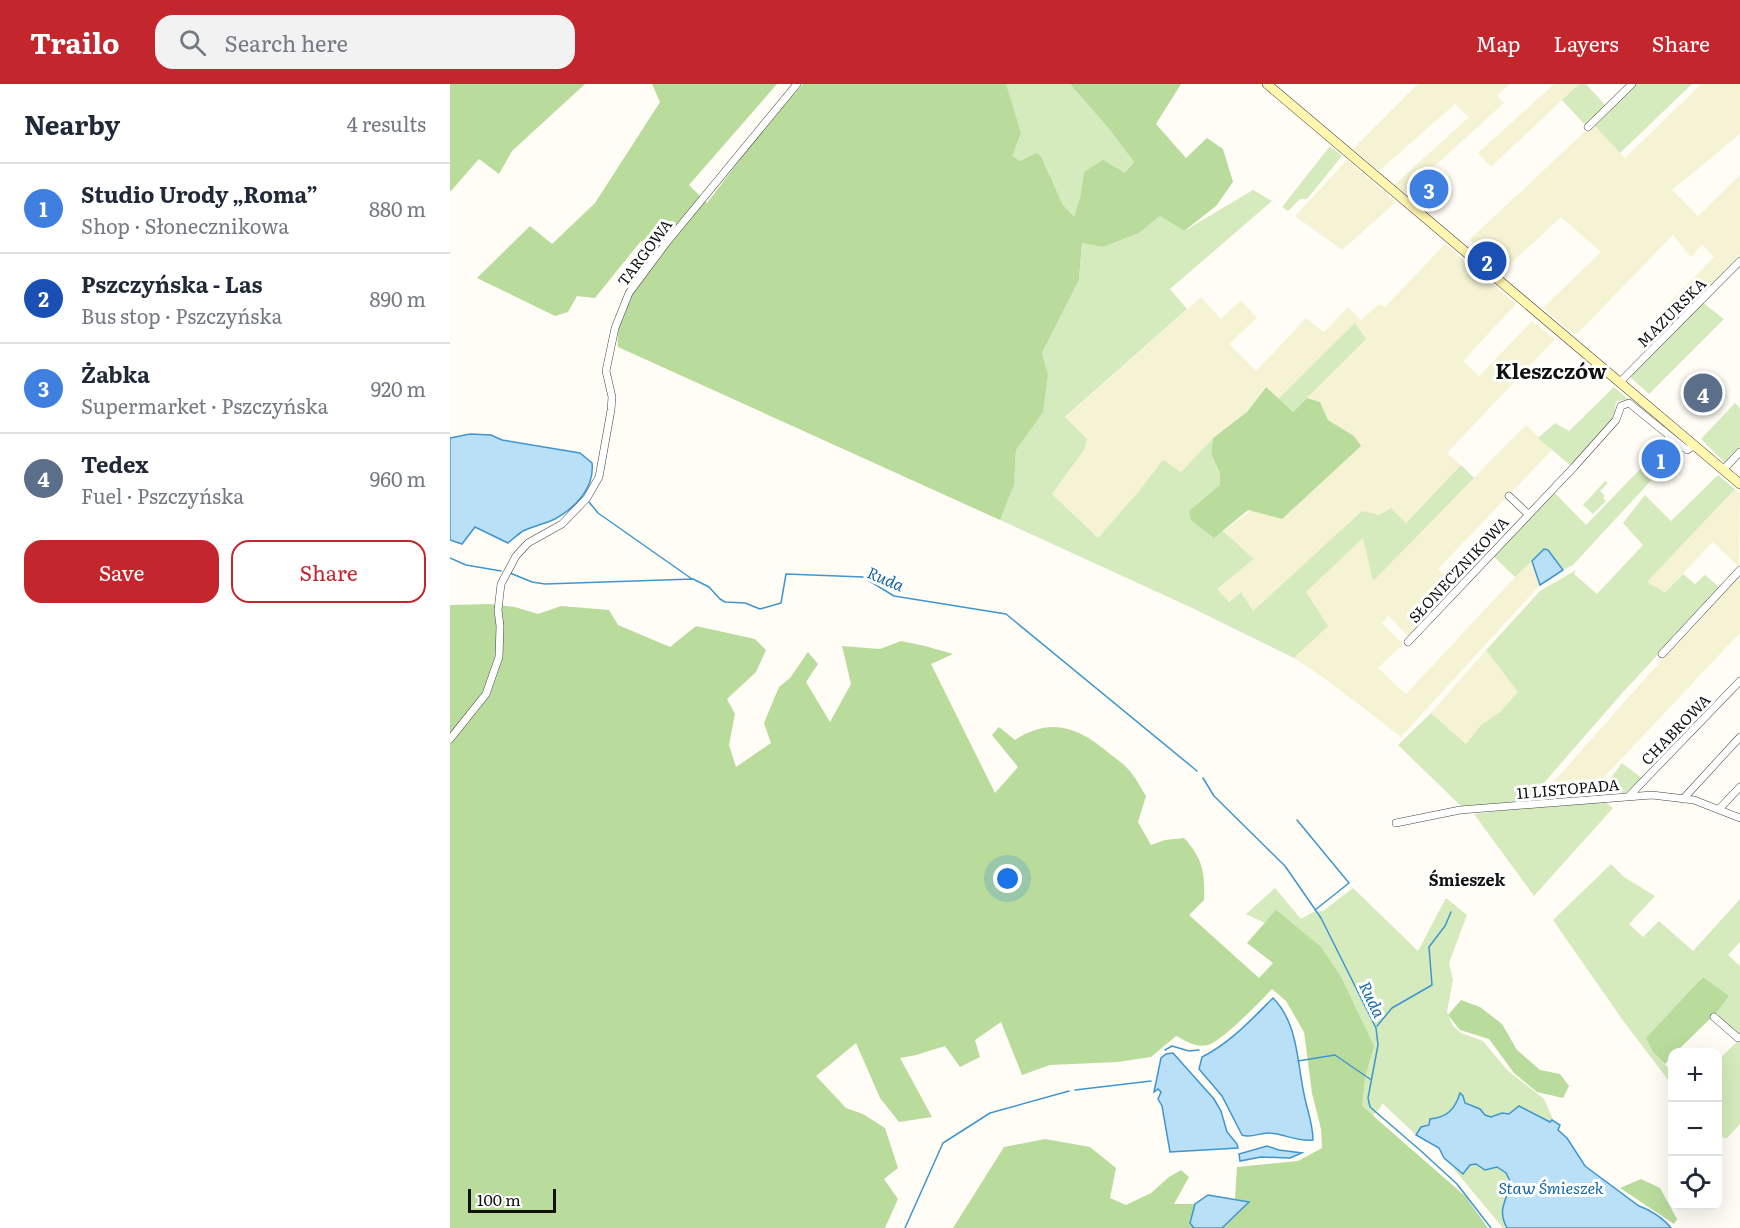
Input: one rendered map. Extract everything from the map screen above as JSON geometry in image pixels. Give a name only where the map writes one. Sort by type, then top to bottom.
[{"type":"main road","points":[[1266,84],[1740,484]]},
{"type":"street","name":"TARGOWA","points":[[450,739],[486,694],[499,657],[498,610],[501,584],[516,556],[528,543],[562,524],[587,498],[599,477],[612,397],[606,371],[615,328],[629,293],[703,198],[797,84]]},
{"type":"street","points":[[1588,127],[1632,84]]},
{"type":"street","name":"MAZURSKA","points":[[1620,382],[1740,261]]},
{"type":"street","name":"SŁONECZNIKOWA","points":[[1408,642],[1616,420],[1621,406],[1629,403],[1687,450],[1695,445]]},
{"type":"street","points":[[1724,470],[1740,452]]},
{"type":"street","name":"SŁONECZNIKOWA","points":[[1509,495],[1528,514]]},
{"type":"street","points":[[1662,654],[1740,570]]},
{"type":"street","name":"CHABROWA","points":[[1629,796],[1740,681]]},
{"type":"street","points":[[1683,799],[1740,737]]},
{"type":"street","points":[[1719,809],[1740,787]]},
{"type":"street","name":"11 LISTOPADA","points":[[1396,823],[1460,810],[1652,795],[1694,800],[1740,818]]},
{"type":"street","points":[[1714,1017],[1738,1038],[1740,1037]]},
{"type":"shaded area","points":[[1418,84],[1510,84],[1497,96],[1504,103],[1405,193],[1394,185],[1469,117],[1455,104],[1379,171],[1353,149]]},
{"type":"shaded area","points":[[1554,84],[1579,84],[1491,167],[1478,153]]},
{"type":"shaded area","points":[[1701,84],[1740,84],[1740,134],[1672,190],[1698,216],[1740,175],[1740,254],[1676,322],[1662,310],[1714,257],[1702,245],[1691,257],[1673,235],[1578,333],[1573,334],[1543,308],[1601,252],[1561,217],[1504,270],[1469,240],[1593,124],[1625,158]]},
{"type":"shaded area","points":[[1347,160],[1396,202],[1342,250],[1295,216]]},
{"type":"shaded area","points":[[1445,244],[1516,304],[1463,361],[1479,376],[1532,321],[1555,339],[1447,453],[1461,465],[1406,523],[1362,512],[1253,612],[1241,592],[1228,602],[1217,589],[1254,559],[1223,531],[1354,436],[1328,420],[1320,402],[1307,398],[1365,339],[1355,324],[1278,399],[1265,387],[1247,412],[1213,438],[1181,472],[1163,461],[1098,539],[1052,494],[1084,450],[1065,418],[1201,297],[1221,319],[1241,300],[1257,318],[1229,344],[1256,371],[1306,318],[1324,332],[1348,307],[1361,320],[1379,304],[1385,307]]},
{"type":"shaded area","points":[[1526,425],[1552,450],[1438,569],[1456,586],[1408,636],[1389,616],[1382,623],[1403,644],[1378,668],[1406,694],[1531,560],[1540,585],[1401,737],[1327,680],[1294,658],[1327,626],[1305,592],[1364,537],[1373,580]]},
{"type":"shaded area","points":[[1735,489],[1740,494],[1739,567],[1713,542],[1665,592],[1647,582]]},
{"type":"shaded area","points":[[1740,576],[1740,633],[1591,791],[1541,796],[1649,674]]},
{"type":"shaded area","points":[[1486,650],[1518,692],[1500,712],[1481,725],[1466,744],[1431,713]]},
{"type":"green space","points":[[450,84],[585,84],[512,151],[499,174],[479,159],[450,192]]},
{"type":"green space","points":[[652,84],[777,84],[689,185],[707,203],[768,123],[803,84],[1006,84],[1021,133],[1012,156],[1020,161],[1036,153],[1041,156],[1063,205],[1074,217],[1084,172],[1103,160],[1125,173],[1134,162],[1070,84],[1181,84],[1156,124],[1186,158],[1207,138],[1223,149],[1233,182],[1216,206],[1184,231],[1160,216],[1139,233],[1103,247],[1082,243],[1079,280],[1042,353],[1048,374],[1043,412],[1016,450],[1014,485],[1000,520],[618,347],[620,320],[625,308],[639,284],[664,252],[655,245],[641,241],[595,298],[577,296],[568,312],[555,316],[477,278],[530,226],[552,244],[595,203],[660,102]]},
{"type":"green space","points":[[1006,84],[1070,84],[1134,162],[1125,174],[1084,172],[1074,218],[1063,205],[1041,156],[1036,153],[1020,161],[1011,156]]},
{"type":"green space","points":[[1579,84],[1586,84],[1606,106],[1585,125],[1562,100]]},
{"type":"green space","points":[[1630,84],[1692,84],[1620,153],[1593,124]]},
{"type":"green space","points":[[1330,146],[1342,156],[1307,199],[1300,199],[1288,211],[1282,207]]},
{"type":"green space","points":[[1253,190],[1272,201],[1170,289],[1187,309],[1065,417],[1087,439],[1084,450],[1052,494],[1098,538],[1163,460],[1181,472],[1213,438],[1211,454],[1220,473],[1220,486],[1189,511],[1214,537],[1223,531],[1254,559],[1217,589],[1229,602],[1241,592],[1253,611],[1362,511],[1379,515],[1391,508],[1406,523],[1461,465],[1474,478],[1373,581],[1363,538],[1306,592],[1328,626],[1294,658],[1190,607],[1000,520],[1014,485],[1016,450],[1024,437],[1048,375],[1042,353],[1079,280],[1082,243],[1103,247],[1139,233],[1160,216],[1184,231]]},
{"type":"green space","points":[[1702,302],[1724,319],[1649,394],[1630,377],[1679,328],[1679,323]]},
{"type":"green space","points":[[1355,323],[1366,339],[1293,412],[1278,399]]},
{"type":"green space","points":[[1266,387],[1293,412],[1307,398],[1320,402],[1328,420],[1354,436],[1361,446],[1282,519],[1248,510],[1214,538],[1191,520],[1189,511],[1220,485],[1220,473],[1211,454],[1213,438],[1247,412]]},
{"type":"green space","points":[[1614,387],[1629,400],[1616,401],[1614,417],[1571,466],[1538,438],[1555,423],[1569,431]]},
{"type":"green space","points":[[1735,403],[1740,408],[1740,446],[1725,463],[1701,439]]},
{"type":"green space","points":[[1647,462],[1658,473],[1573,565],[1563,570],[1548,550],[1544,549],[1515,577],[1493,556],[1554,492],[1586,525]]},
{"type":"green space","points":[[1718,475],[1735,489],[1647,582],[1665,592],[1683,574],[1695,584],[1705,575],[1720,588],[1624,691],[1529,800],[1462,807],[1398,745],[1431,713],[1466,744],[1481,725],[1500,712],[1518,692],[1486,650],[1540,591],[1576,570],[1574,574],[1597,594],[1643,545],[1623,523],[1645,495],[1671,521]]},
{"type":"green space","points":[[1605,481],[1608,483],[1600,491],[1606,501],[1593,514],[1583,505]]},
{"type":"green space","points":[[489,604],[515,607],[538,614],[561,606],[609,610],[618,625],[670,647],[696,626],[755,639],[766,650],[756,672],[727,699],[735,714],[729,745],[736,767],[771,743],[764,723],[779,687],[790,678],[808,652],[818,664],[806,682],[830,722],[851,684],[842,646],[880,649],[901,641],[953,654],[931,664],[995,793],[1018,767],[992,735],[999,727],[1015,740],[1041,728],[1053,727],[1065,728],[1088,737],[1126,767],[1146,796],[1138,822],[1151,845],[1165,840],[1184,838],[1199,859],[1203,874],[1204,900],[1189,915],[1259,978],[1273,963],[1247,943],[1276,910],[1321,947],[1341,977],[1374,1046],[1365,1077],[1362,1106],[1465,1196],[1488,1228],[1222,1228],[1248,1202],[1235,1199],[1237,1167],[1298,1161],[1322,1148],[1321,1129],[1312,1093],[1304,1032],[1286,1001],[1272,989],[1241,1020],[1214,1042],[1199,1046],[1176,1036],[1151,1057],[1117,1062],[1050,1065],[1022,1075],[1001,1022],[975,1040],[980,1057],[960,1067],[945,1046],[900,1058],[932,1117],[899,1122],[880,1098],[856,1043],[816,1076],[846,1108],[863,1114],[885,1128],[898,1168],[884,1179],[898,1199],[885,1228],[450,1228],[450,605]]},
{"type":"green space","points":[[1622,763],[1642,778],[1628,793],[1600,792]]},
{"type":"green space","points":[[1600,798],[1613,808],[1534,896],[1474,814]]},
{"type":"green space","points":[[1611,864],[1624,877],[1655,896],[1629,924],[1643,937],[1659,921],[1693,951],[1740,899],[1740,942],[1728,955],[1740,966],[1740,1033],[1738,1035],[1715,1012],[1729,996],[1702,977],[1653,1052],[1668,1068],[1668,1080],[1624,1022],[1553,920]]},
{"type":"green space","points":[[1275,888],[1301,919],[1313,912],[1323,911],[1353,888],[1418,951],[1446,898],[1467,915],[1449,963],[1453,980],[1447,1012],[1453,1026],[1461,1033],[1483,1041],[1507,1070],[1544,1099],[1553,1119],[1550,1122],[1519,1106],[1509,1114],[1502,1113],[1491,1117],[1485,1115],[1480,1109],[1465,1103],[1460,1093],[1450,1111],[1430,1119],[1429,1125],[1421,1127],[1416,1135],[1382,1103],[1370,1125],[1349,1116],[1293,936],[1246,914]]},
{"type":"green space","points":[[1703,977],[1729,996],[1716,1013],[1680,1048],[1668,1048],[1668,1061],[1665,1064],[1653,1052],[1646,1038]]},
{"type":"green space","points":[[1461,1000],[1480,1007],[1502,1024],[1517,1050],[1540,1070],[1560,1074],[1569,1086],[1563,1098],[1537,1092],[1514,1073],[1489,1039],[1460,1030],[1448,1015]]},
{"type":"green space","points":[[1740,1039],[1740,1124],[1727,1138],[1722,1136],[1722,1056]]},
{"type":"green space","points":[[1045,1139],[1090,1147],[1116,1168],[1110,1198],[1126,1205],[1151,1193],[1181,1170],[1189,1177],[1174,1204],[1195,1204],[1190,1223],[1194,1228],[953,1228],[1004,1147]]},
{"type":"green space","points":[[1476,1160],[1511,1170],[1516,1182],[1508,1228],[1503,1228],[1453,1168],[1464,1170]]},
{"type":"green space","points":[[1641,1179],[1660,1188],[1668,1203],[1668,1210],[1672,1210],[1677,1219],[1674,1224],[1620,1188]]},
{"type":"water","points":[[470,434],[491,435],[502,440],[580,453],[592,463],[587,489],[570,509],[551,521],[523,531],[508,543],[475,527],[462,544],[450,540],[450,438]]},
{"type":"water","points":[[1544,549],[1548,550],[1563,570],[1540,585],[1532,561]]},
{"type":"water","points":[[1273,998],[1281,1008],[1292,1031],[1313,1140],[1270,1133],[1242,1135],[1222,1096],[1199,1069],[1202,1057],[1231,1038]]},
{"type":"water","points":[[1173,1053],[1214,1099],[1221,1111],[1227,1132],[1238,1148],[1170,1152],[1162,1106],[1158,1099],[1161,1092],[1158,1089],[1154,1092],[1161,1058]]},
{"type":"water","name":"Staw Śmieszek","points":[[1460,1093],[1465,1103],[1480,1109],[1485,1115],[1491,1117],[1502,1113],[1509,1114],[1519,1106],[1560,1125],[1558,1130],[1567,1138],[1585,1166],[1639,1206],[1657,1215],[1671,1228],[1507,1228],[1503,1206],[1511,1183],[1506,1173],[1497,1167],[1485,1170],[1476,1164],[1470,1165],[1463,1174],[1444,1158],[1439,1148],[1416,1135],[1421,1127],[1429,1125],[1430,1119],[1450,1111],[1456,1104]]},
{"type":"water","points":[[1267,1146],[1302,1153],[1290,1158],[1261,1157],[1240,1161],[1239,1154]]},
{"type":"water","points":[[1208,1195],[1249,1202],[1222,1228],[1194,1228],[1190,1223],[1195,1204]]},
{"type":"waterway","points":[[589,502],[598,513],[692,579]]},
{"type":"waterway","name":"Ruda","points":[[450,558],[466,565],[501,571]]},
{"type":"waterway","name":"Ruda","points":[[510,573],[532,582],[545,584],[693,579],[709,587],[725,602],[745,603],[760,609],[781,603],[786,574],[863,577],[894,596],[1006,614],[1197,771]]},
{"type":"waterway","name":"Ruda","points":[[1203,778],[1214,796],[1285,866],[1321,918],[1376,1028],[1378,1045],[1368,1098],[1370,1107],[1457,1184],[1491,1228]]},
{"type":"waterway","points":[[1297,820],[1349,883],[1315,910]]},
{"type":"waterway","points":[[1377,1026],[1392,1008],[1432,985],[1429,947],[1445,926],[1451,912]]},
{"type":"waterway","points":[[1165,1050],[1172,1046],[1189,1051],[1199,1050]]},
{"type":"waterway","points":[[1298,1061],[1335,1055],[1370,1079]]},
{"type":"waterway","points":[[1075,1090],[1151,1081]]},
{"type":"waterway","points":[[905,1228],[943,1143],[990,1113],[1069,1091]]},
{"type":"place","name":"Żabka","points":[[1429,189]]},
{"type":"place","name":"Pszczyńska - Las","points":[[1487,261]]},
{"type":"place","name":"Tedex","points":[[1703,393]]},
{"type":"place","name":"Studio Urody „Roma”","points":[[1661,459]]},
{"type":"district","name":"Kleszczów","points":[[1551,369]]},
{"type":"district","name":"Śmieszek","points":[[1467,879]]}]
